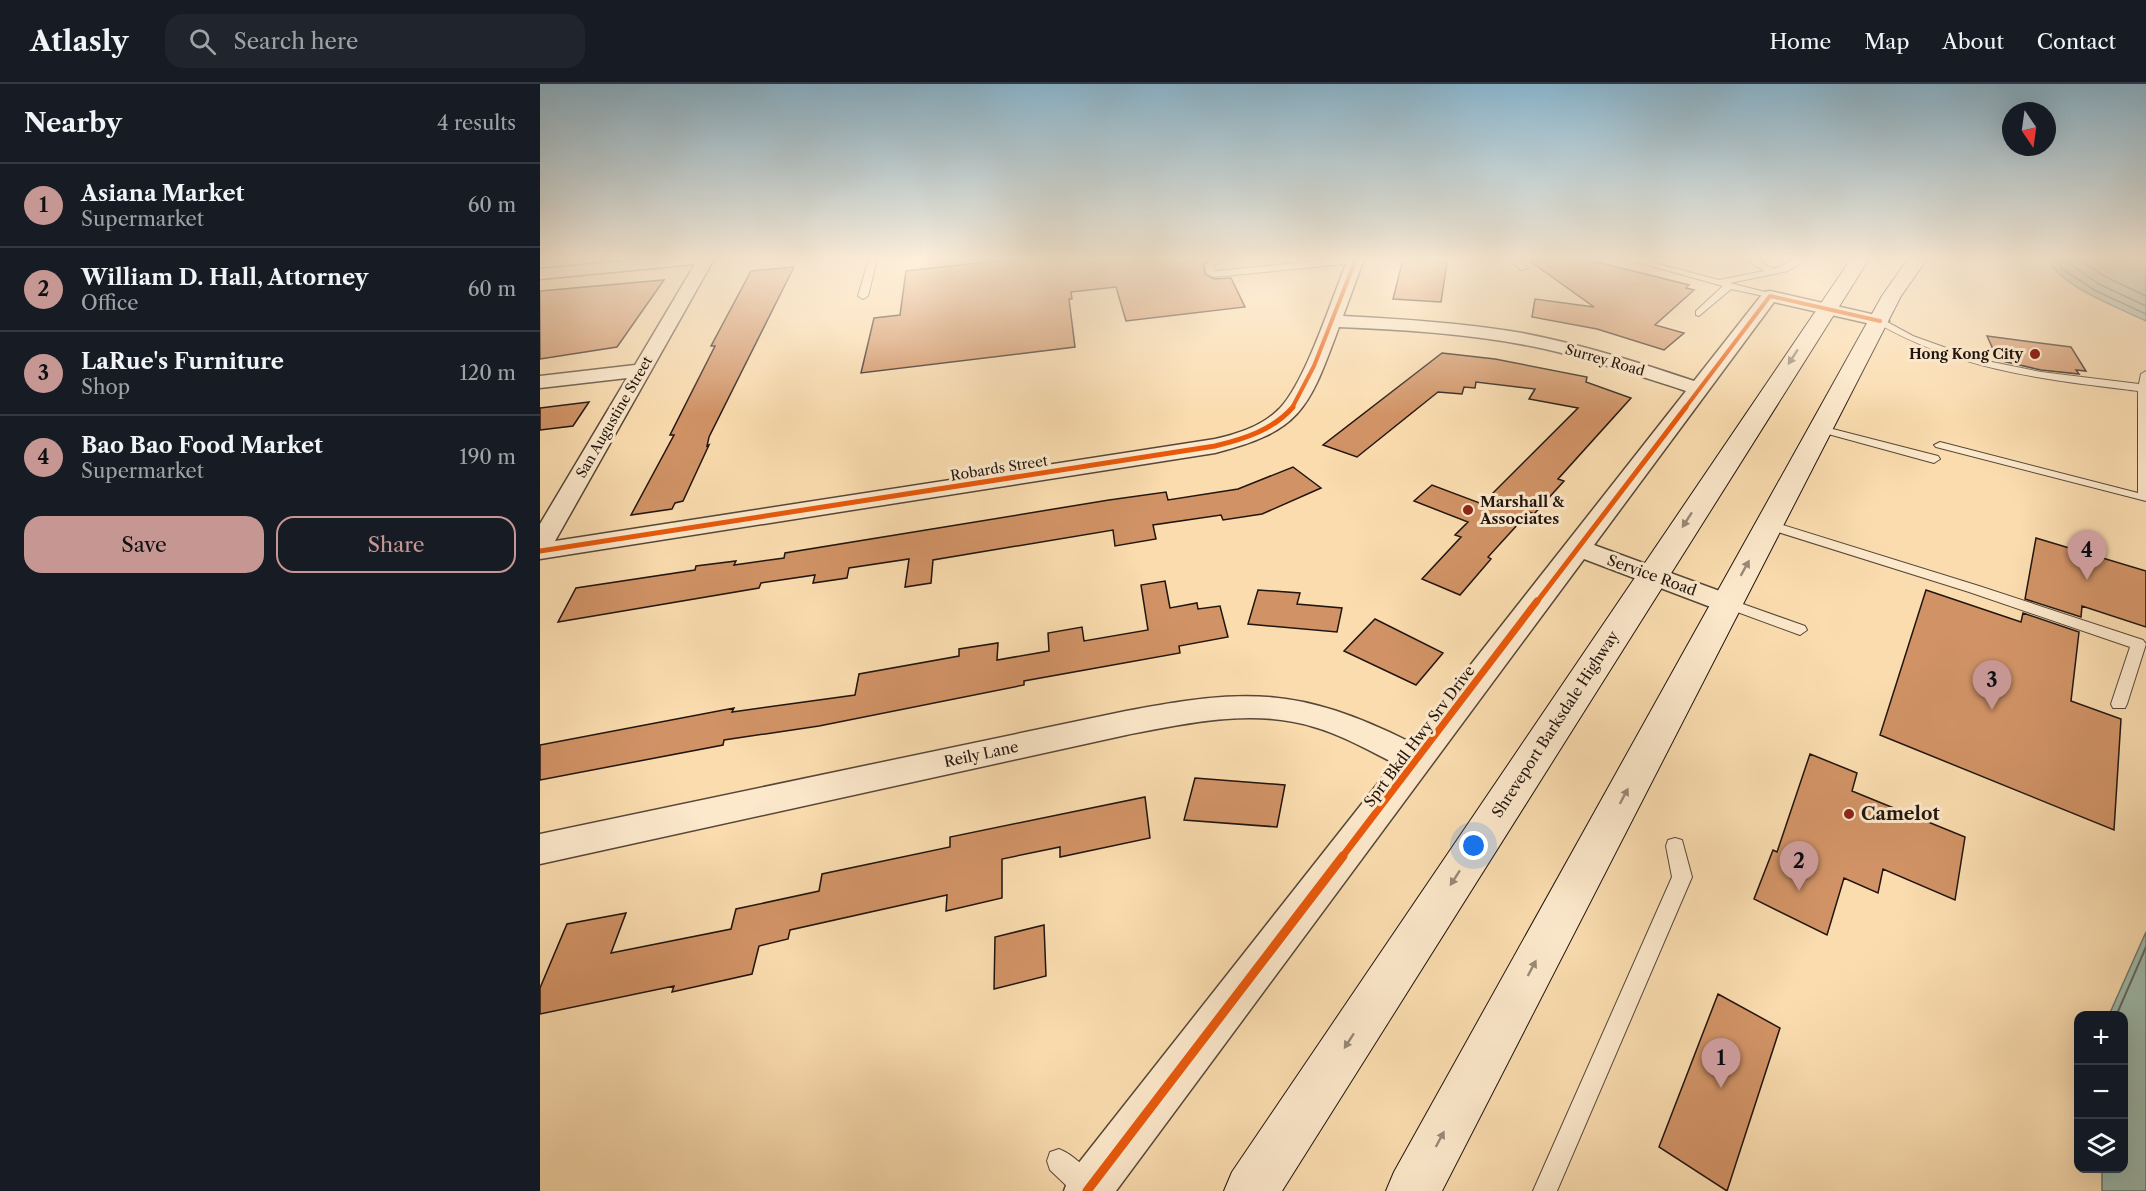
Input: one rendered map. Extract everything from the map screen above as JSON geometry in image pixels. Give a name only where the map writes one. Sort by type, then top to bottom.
[{"type":"main road","name":"Shreveport Barksdale Highway","points":[[1251,1191],[1824,311]]},
{"type":"main road","points":[[1413,1191],[1726,603],[1885,311]]},
{"type":"street","name":"San Augustine Street","points":[[540,545],[676,311]]},
{"type":"street","name":"Robards Street","points":[[540,551],[1215,446],[1244,439],[1269,428],[1294,407],[1335,311]]},
{"type":"street","name":"Sprt Bkdl Hwy Srv Drive","points":[[1088,1190],[1699,389],[1753,311]]},
{"type":"street","points":[[1837,311],[1880,321]]},
{"type":"street","name":"Surrey Road","points":[[1331,321],[1438,327],[1524,339],[1618,363],[1699,389]]},
{"type":"street","points":[[540,382],[641,370]]},
{"type":"street","name":"Service Road","points":[[1578,548],[1726,603]]},
{"type":"street","name":"Reily Lane","points":[[540,849],[1112,728],[1242,706],[1282,708],[1323,717],[1362,733],[1416,760]]},
{"type":"lane","points":[[1699,314],[1703,311]]},
{"type":"lane","points":[[1880,321],[1920,345],[1997,369],[2143,388]]},
{"type":"lane","points":[[1940,445],[2144,498],[2143,388],[2146,374]]},
{"type":"lane","points":[[1821,429],[1934,459]]},
{"type":"lane","points":[[1770,525],[1974,589],[2138,644],[2119,704]]},
{"type":"lane","points":[[1726,603],[1800,630]]},
{"type":"lane","points":[[1545,1191],[1682,878],[1675,846]]},
{"type":"lane","points":[[1059,1161],[1088,1190]]},
{"type":"water","points":[[2124,311],[2146,311],[2146,321]]},
{"type":"water","points":[[2146,932],[2146,1191],[2102,1191],[2102,1173],[2128,1173],[2128,1011],[2111,1011]]},
{"type":"building","points":[[540,311],[642,311],[617,347],[540,359]]},
{"type":"building","points":[[730,311],[772,311],[709,437],[707,446],[709,445],[683,501],[675,503],[672,509],[631,515],[674,435],[670,435],[715,346],[711,346]]},
{"type":"building","points":[[901,311],[1070,311],[1075,347],[861,373],[874,318],[900,315]]},
{"type":"building","points":[[1123,311],[1214,311],[1126,321]]},
{"type":"building","points":[[1533,311],[1671,311],[1655,325],[1684,333],[1664,350],[1597,329],[1532,317]]},
{"type":"building","name":"Hong Kong City","points":[[1987,336],[2071,347],[2086,371],[2076,370],[2079,374],[2041,370],[1998,360]]},
{"type":"building","points":[[1442,353],[1495,359],[1587,377],[1586,382],[1631,398],[1558,479],[1564,481],[1534,514],[1529,512],[1488,557],[1491,559],[1460,595],[1422,579],[1461,537],[1455,535],[1468,522],[1414,501],[1432,485],[1482,504],[1578,408],[1529,399],[1535,389],[1476,382],[1475,388],[1464,387],[1462,394],[1438,392],[1357,457],[1323,445]]},
{"type":"building","points":[[589,402],[573,426],[540,430],[540,408]]},
{"type":"building","points":[[1293,467],[1321,488],[1262,514],[1223,520],[1221,515],[1153,525],[1156,539],[1115,546],[1113,530],[933,560],[931,583],[905,587],[909,559],[849,568],[847,578],[813,583],[815,575],[761,583],[759,588],[558,622],[576,588],[695,570],[696,566],[736,561],[734,565],[784,558],[785,553],[1109,500],[1166,492],[1168,500],[1238,489]]},
{"type":"building","points":[[2036,538],[2146,571],[2146,627],[2082,606],[2081,617],[2025,599]]},
{"type":"building","points":[[1165,581],[1170,608],[1197,603],[1198,609],[1220,606],[1228,637],[1179,646],[1180,653],[1024,681],[1024,685],[819,726],[724,740],[723,745],[540,780],[540,745],[734,708],[732,712],[855,695],[859,674],[959,656],[959,649],[998,643],[997,660],[1049,651],[1048,633],[1082,627],[1084,641],[1148,630],[1141,585]]},
{"type":"building","points":[[1258,590],[1300,593],[1297,604],[1342,608],[1337,632],[1248,624]]},
{"type":"building","points":[[1926,590],[2021,622],[2023,613],[2079,632],[2071,701],[2121,719],[2114,830],[1880,735]]},
{"type":"building","points":[[1375,619],[1443,653],[1416,685],[1344,651]]},
{"type":"building","name":"Camelot","points":[[1810,754],[1857,773],[1852,791],[1965,837],[1955,900],[1883,869],[1878,893],[1844,878],[1827,935],[1754,899],[1773,850],[1777,852]]},
{"type":"building","points":[[1195,778],[1285,785],[1277,827],[1184,820]]},
{"type":"building","points":[[1145,797],[1150,838],[1060,857],[1060,847],[1002,859],[1002,898],[946,911],[947,895],[790,930],[788,939],[759,946],[752,974],[672,992],[674,986],[540,1014],[540,988],[567,924],[626,913],[611,953],[731,929],[736,909],[819,891],[822,874],[950,847],[950,837]]},
{"type":"building","points":[[1044,925],[1046,976],[994,989],[995,937]]},
{"type":"building","points":[[1718,994],[1780,1028],[1727,1191],[1659,1147]]},
{"type":"cycle path","points":[[540,551],[1215,446],[1243,438],[1278,421],[1295,405],[1314,366],[1336,311]]},
{"type":"cycle path","points":[[1087,1191],[1759,311]]},
{"type":"cycle path","points":[[1835,311],[1880,321]]},
{"type":"place","name":"Hong Kong City","points":[[2035,354]]},
{"type":"place","name":"Marshall & Associates","points":[[1468,510]]},
{"type":"place","name":"Bao Bao Food Market","points":[[2087,580]]},
{"type":"place","name":"LaRue's Furniture","points":[[1992,710]]},
{"type":"place","name":"Camelot","points":[[1849,814]]},
{"type":"place","name":"William D. Hall, Attorney","points":[[1799,891]]},
{"type":"place","name":"Asiana Market","points":[[1721,1088]]}]
